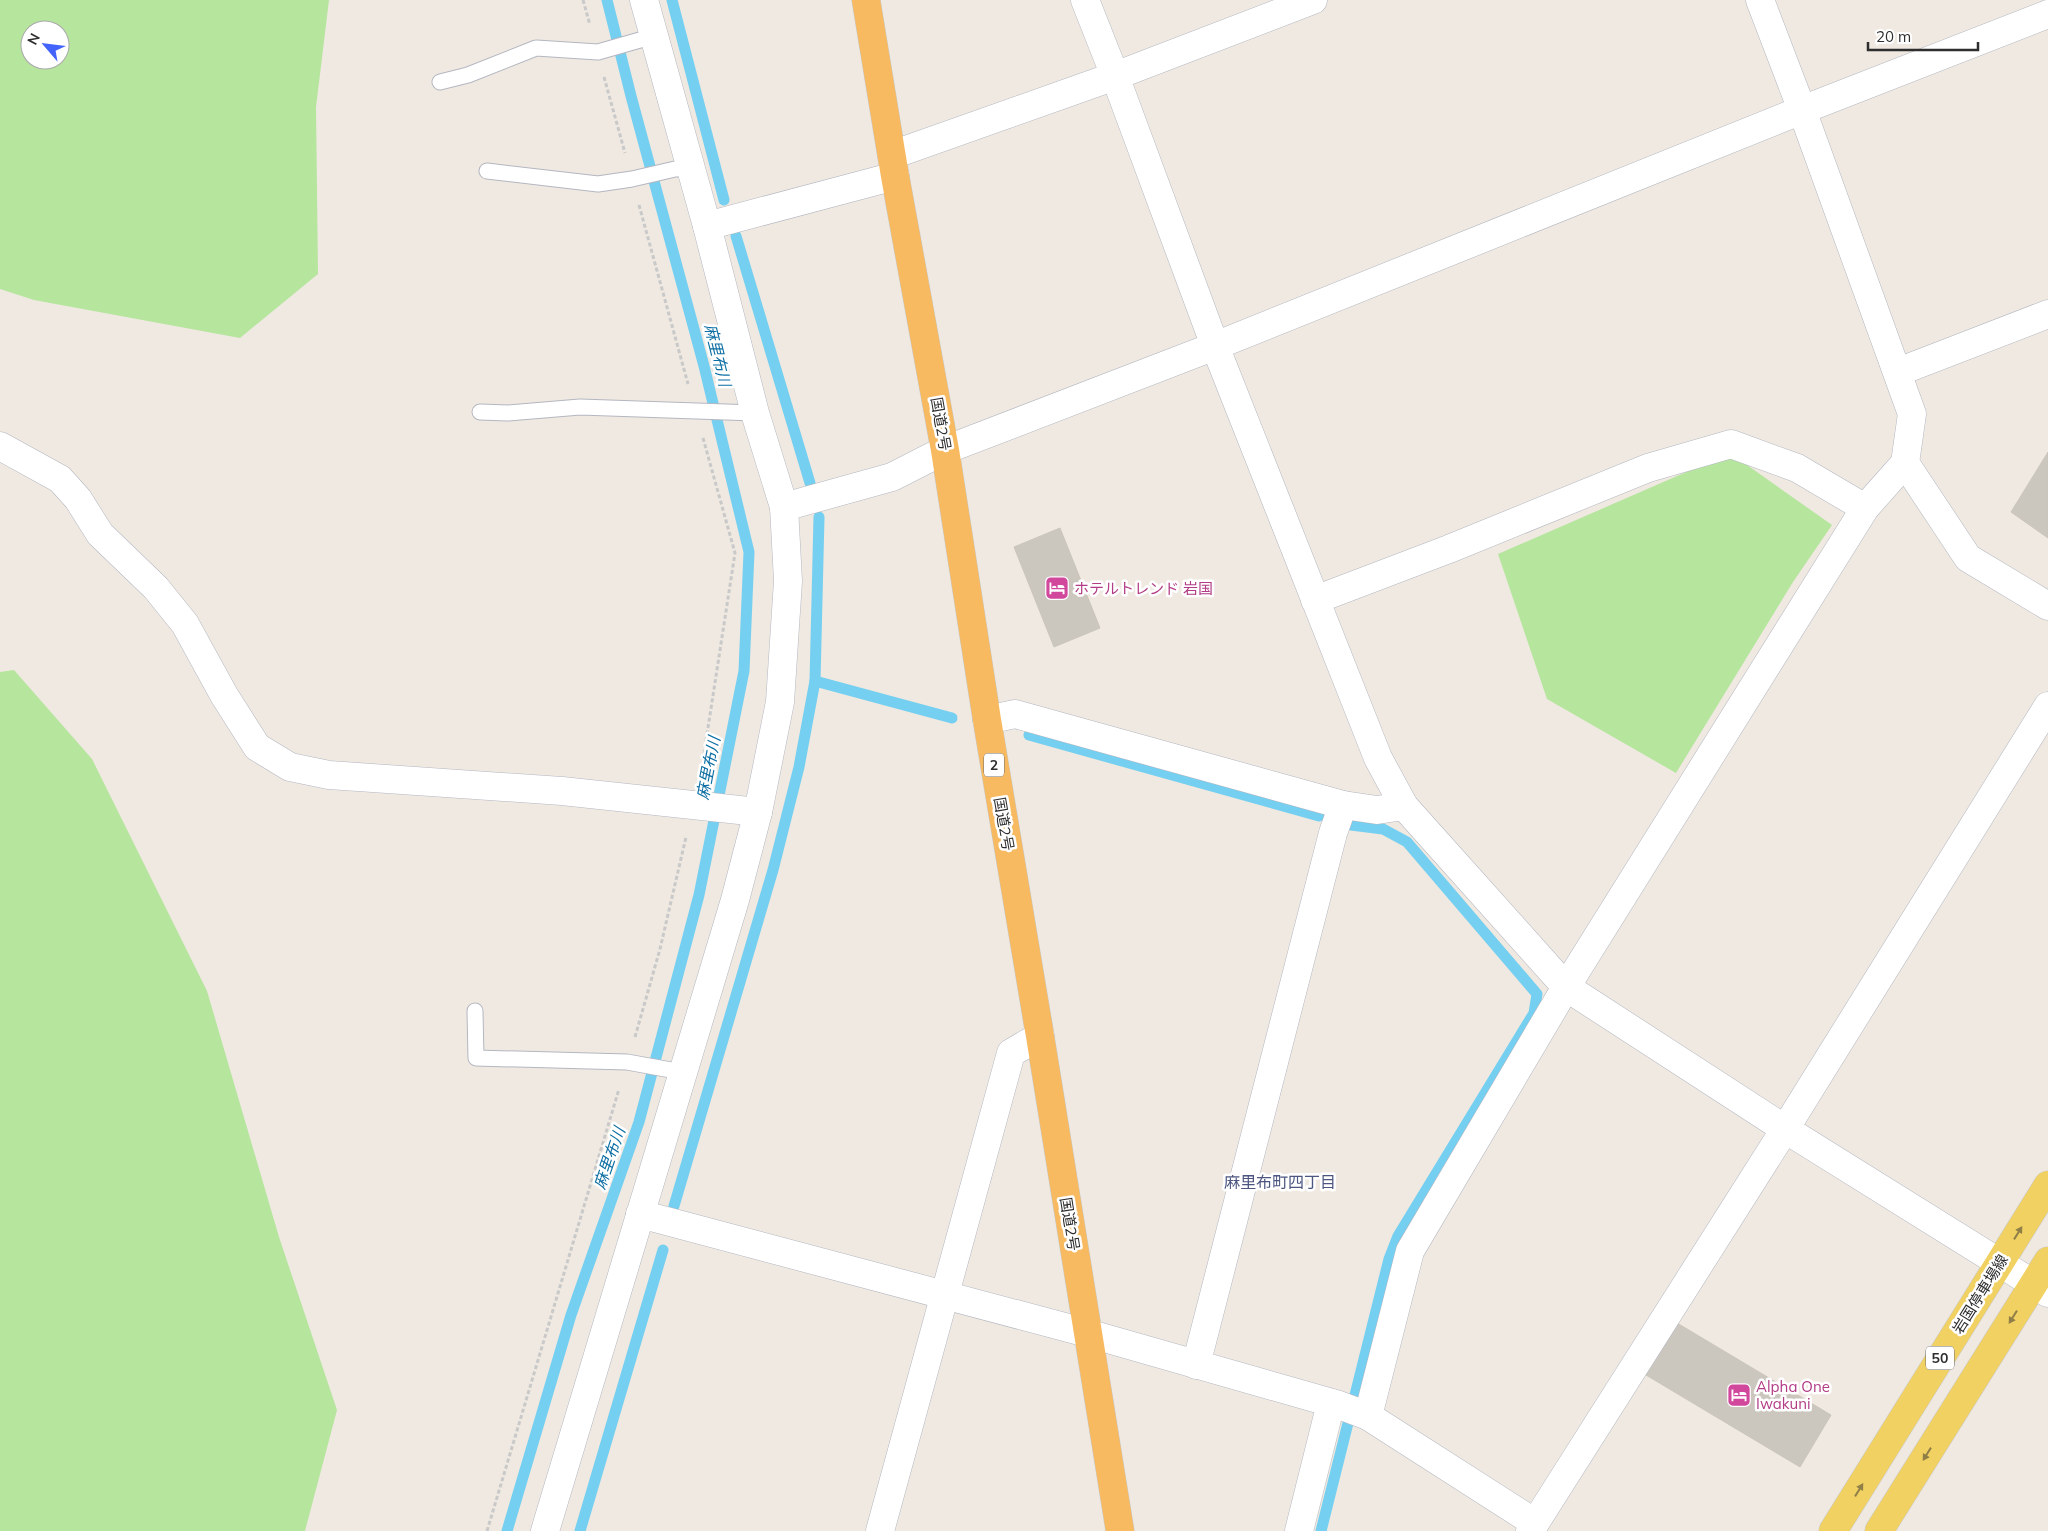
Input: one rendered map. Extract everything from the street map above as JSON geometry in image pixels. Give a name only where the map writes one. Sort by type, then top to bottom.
[{"type":"highway","name":"国道2号","points":[[866,0],[945,450],[987,720],[1120,1531]]},
{"type":"main road","name":"岩国停車場線","points":[[1833,1531],[2048,1185]]},
{"type":"main road","name":"50","points":[[1879,1531],[2041,1289],[2048,1260]]},
{"type":"street","points":[[545,1531],[640,1214],[677,1072],[735,900],[758,812],[780,702],[788,581],[784,507],[750,412],[707,226],[682,169],[646,38],[644,0]]},
{"type":"street","points":[[1084,0],[1115,76],[1215,346],[1315,600],[1378,758],[1404,806],[1566,987],[1785,1129],[2041,1289]]},
{"type":"street","points":[[707,226],[894,165],[1115,76],[1312,0]]},
{"type":"street","points":[[1299,1531],[1349,1409],[1410,1251],[1566,987],[1866,508],[1905,462],[1912,414],[1802,110],[1760,0]]},
{"type":"street","points":[[784,507],[892,477],[945,450],[1215,346],[1802,110],[2048,14]]},
{"type":"street","points":[[1898,372],[2048,314]]},
{"type":"street","points":[[1315,600],[1448,549],[1648,468],[1731,444],[1797,468],[1866,508]]},
{"type":"street","points":[[0,446],[60,479],[78,499],[100,534],[156,588],[185,624],[224,695],[257,747],[290,767],[329,775],[562,791],[758,812]]},
{"type":"street","points":[[1905,462],[1968,558],[2048,606]]},
{"type":"street","points":[[640,1214],[1087,1333],[1349,1409],[1533,1527],[1785,1129],[2048,706]]},
{"type":"street","points":[[987,720],[1015,714],[1021,715],[1343,805],[1377,810],[1404,806]]},
{"type":"street","points":[[1196,1365],[1333,833],[1343,805]]},
{"type":"street","points":[[880,1531],[1011,1053],[1040,1036]]},
{"type":"lane","points":[[440,82],[468,75],[536,48],[598,52],[646,38]]},
{"type":"lane","points":[[487,171],[598,184],[682,169]]},
{"type":"lane","points":[[480,412],[508,413],[580,407],[750,412]]},
{"type":"lane","points":[[475,1011],[476,1058],[632,1063],[677,1072]]},
{"type":"path","points":[[487,1531],[632,1063],[698,806]]},
{"type":"green space","points":[[0,0],[329,0],[316,107],[318,274],[240,338],[34,300],[0,289]]},
{"type":"green space","points":[[1730,453],[1832,525],[1793,582],[1676,773],[1547,699],[1498,554]]},
{"type":"green space","points":[[14,670],[92,759],[207,991],[279,1237],[337,1410],[305,1531],[0,1531],[0,672]]},
{"type":"building","points":[[2048,452],[2048,538],[2011,512]]},
{"type":"building","name":"ホテルトレンド 岩国","points":[[1060,528],[1100,628],[1054,647],[1014,547]]},
{"type":"building","name":"Alpha One Iwakuni","points":[[1677,1323],[1831,1415],[1800,1467],[1646,1375]]},
{"type":"waterway","name":"麻里布川","points":[[507,1531],[571,1315],[639,1122],[699,895],[744,671],[749,552],[704,366],[607,0]]},
{"type":"waterway","points":[[672,0],[724,200]]},
{"type":"waterway","points":[[736,236],[810,483]]},
{"type":"waterway","points":[[674,1206],[773,870],[799,767],[815,681],[819,517]]},
{"type":"waterway","points":[[815,681],[952,718]]},
{"type":"waterway","points":[[1029,735],[1319,816]]},
{"type":"waterway","points":[[1321,1531],[1389,1259],[1398,1236],[1534,1013],[1537,994],[1407,842],[1383,829],[1351,825]]},
{"type":"waterway","points":[[580,1531],[663,1250]]},
{"type":"place","name":"ホテルトレンド 岩国","points":[[1057,588]]},
{"type":"place","name":"Alpha One Iwakuni","points":[[1739,1395]]},
{"type":"district","name":"麻里布町四丁目","points":[[1280,1182]]}]
